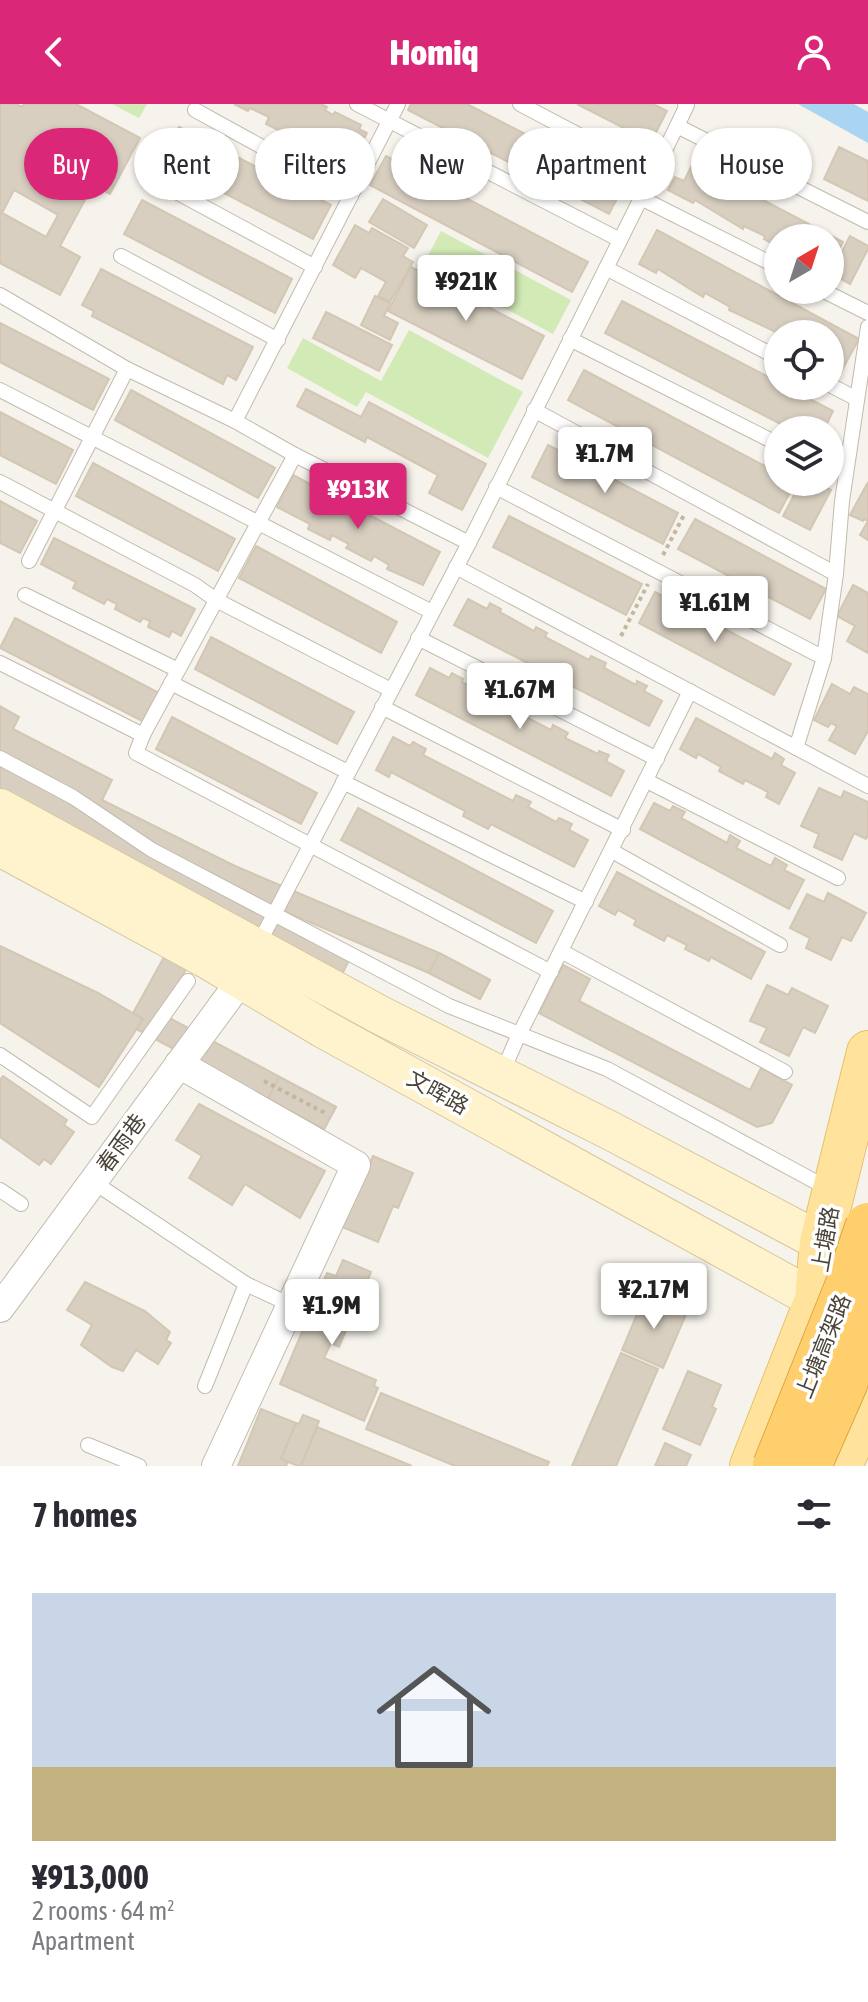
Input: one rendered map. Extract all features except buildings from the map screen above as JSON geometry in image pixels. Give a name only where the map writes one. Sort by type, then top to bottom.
[{"type":"highway","name":"上塘高架路","points":[[775,1466],[848,1284],[868,1225]]},
{"type":"highway","name":"上塘高架路","points":[[809,1466],[845,1384],[868,1316]]},
{"type":"main road","name":"文晖路","points":[[0,808],[249,964],[322,1028],[816,1300],[868,1347]]},
{"type":"main road","name":"文晖路","points":[[0,847],[249,964],[501,1076],[821,1242],[868,1271]]},
{"type":"main road","name":"上塘路","points":[[751,1466],[816,1300],[821,1242],[868,1052]]},
{"type":"main road","points":[[841,1466],[868,1404]]},
{"type":"street","name":"春雨巷","points":[[0,1308],[249,964]]},
{"type":"street","points":[[179,1064],[356,1165],[216,1466]]},
{"type":"lane","points":[[357,104],[620,240]]},
{"type":"lane","points":[[375,150],[398,104]]},
{"type":"lane","points":[[520,104],[566,128]]},
{"type":"lane","points":[[675,130],[685,104]]},
{"type":"lane","points":[[195,110],[255,143]]},
{"type":"lane","points":[[677,126],[868,222]]},
{"type":"lane","points":[[191,200],[315,267]]},
{"type":"lane","points":[[235,421],[349,200]]},
{"type":"lane","points":[[249,964],[469,543],[640,200]]},
{"type":"lane","points":[[645,200],[764,260]]},
{"type":"lane","points":[[121,256],[278,340]]},
{"type":"lane","points":[[606,268],[764,351]]},
{"type":"lane","points":[[0,295],[127,369],[235,421],[295,455],[469,543]]},
{"type":"lane","points":[[844,301],[868,313]]},
{"type":"lane","points":[[796,748],[824,658],[845,478],[868,327]]},
{"type":"lane","points":[[570,339],[764,437]]},
{"type":"lane","points":[[29,561],[127,369]]},
{"type":"lane","points":[[0,390],[432,612]]},
{"type":"lane","points":[[844,392],[857,399]]},
{"type":"lane","points":[[534,410],[836,574]]},
{"type":"lane","points":[[295,455],[136,753],[551,972]]},
{"type":"lane","points":[[0,482],[195,585],[216,600],[391,690]]},
{"type":"lane","points":[[496,487],[824,658]]},
{"type":"lane","points":[[456,567],[868,786]]},
{"type":"lane","points":[[25,595],[175,677],[346,777],[586,902]]},
{"type":"lane","points":[[418,638],[657,759]]},
{"type":"lane","points":[[0,663],[143,735]]},
{"type":"lane","points":[[501,1076],[518,1035],[690,691]]},
{"type":"lane","points":[[382,707],[623,830]]},
{"type":"lane","points":[[0,758],[73,797],[152,850],[449,1006],[607,1069],[833,1191]]},
{"type":"lane","points":[[647,781],[838,878]]},
{"type":"lane","points":[[612,851],[780,945]]},
{"type":"lane","points":[[561,951],[785,1072]]},
{"type":"lane","points":[[0,1055],[92,1117],[188,981]]},
{"type":"lane","points":[[92,1181],[246,1284],[291,1305]]},
{"type":"lane","points":[[0,1190],[21,1204]]},
{"type":"lane","points":[[205,1386],[246,1284]]},
{"type":"lane","points":[[88,1445],[139,1466]]},
{"type":"path","points":[[257,1078],[325,1113]]},
{"type":"green space","points":[[112,104],[147,104],[139,118]]},
{"type":"green space","points":[[441,231],[571,300],[553,334],[423,265]]},
{"type":"green space","points":[[409,330],[523,392],[488,458],[366,392],[357,407],[287,368],[303,338],[381,381]]},
{"type":"water","points":[[798,104],[854,104],[868,112],[868,143]]}]
